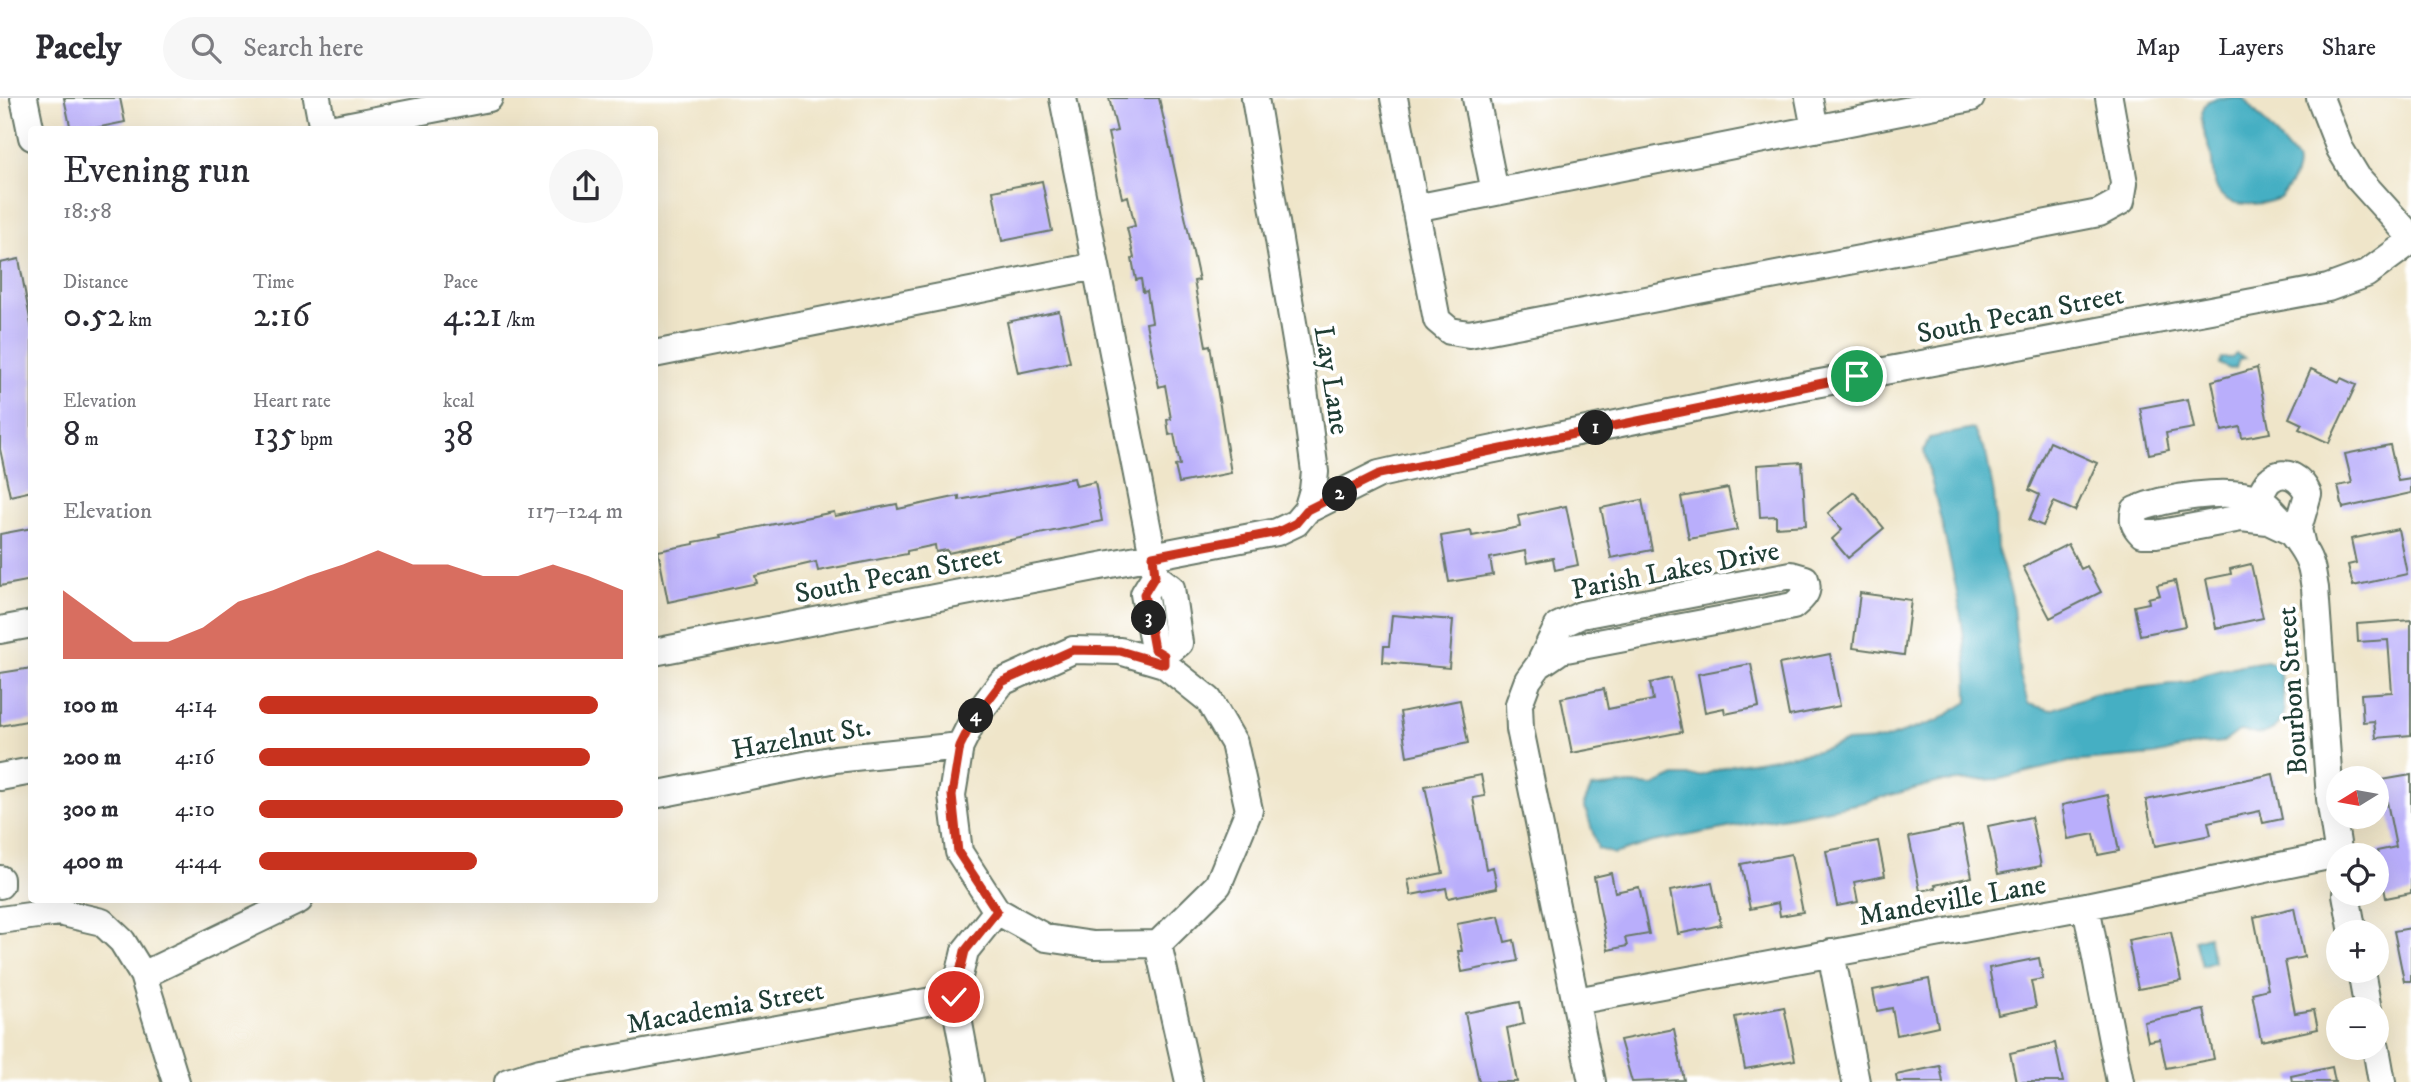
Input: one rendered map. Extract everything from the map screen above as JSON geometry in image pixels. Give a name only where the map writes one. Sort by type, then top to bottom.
[{"type":"street","points":[[24,98],[30,126]]},
{"type":"street","points":[[317,98],[323,126]]},
{"type":"street","points":[[345,126],[489,98]]},
{"type":"street","points":[[1063,98],[1154,566],[1144,594],[1154,649],[1209,700],[1234,743],[1249,810],[1218,885],[1158,944],[1093,945],[1046,938],[997,911],[958,852],[952,795],[960,746],[973,720],[1002,682],[1073,650],[1120,651],[1164,659]]},
{"type":"street","name":"Lay Lane","points":[[1255,98],[1303,382],[1315,472],[1307,510]]},
{"type":"street","points":[[1394,98],[1437,320],[1450,331],[1469,334],[2099,213],[2121,201],[2124,183],[2109,98]]},
{"type":"street","points":[[1475,98],[1495,192]]},
{"type":"street","points":[[1809,98],[1815,129]]},
{"type":"street","points":[[1415,208],[1815,129],[1894,106],[1971,98]]},
{"type":"street","points":[[2320,98],[2340,149],[2357,177],[2411,239]]},
{"type":"street","name":"South Pecan Street","points":[[1307,510],[1379,474],[1436,461],[1799,387],[2328,288],[2366,274],[2411,239]]},
{"type":"street","points":[[658,353],[1096,266]]},
{"type":"street","points":[[2283,475],[2294,476],[2303,482],[2308,494],[2295,538],[2267,521],[2241,517],[2156,534],[2142,534],[2135,527],[2133,518],[2134,510],[2147,505],[2211,494],[2258,499],[2271,479],[2283,475]]},
{"type":"street","name":"Bourbon Street","points":[[2258,499],[2295,538],[2311,565],[2315,587],[2330,799],[2336,843]]},
{"type":"street","points":[[1154,566],[1278,532],[1296,523],[1307,510]]},
{"type":"street","name":"South Pecan Street","points":[[658,651],[1154,566]]},
{"type":"street","name":"Parish Lakes Drive","points":[[1539,665],[1561,650],[1793,606],[1804,597],[1808,586],[1805,579],[1791,575],[1581,615],[1558,626],[1539,665],[1528,680],[1519,704],[1520,729],[1592,1082]]},
{"type":"street","points":[[0,630],[28,625]]},
{"type":"street","name":"Hazelnut St.","points":[[658,794],[835,759],[960,746]]},
{"type":"street","points":[[0,777],[28,772]]},
{"type":"street","name":"Mandeville Lane","points":[[1576,1001],[2086,906],[2326,857]]},
{"type":"street","points":[[0,879],[0,885]]},
{"type":"street","points":[[144,975],[293,903]]},
{"type":"street","points":[[2086,906],[2120,1082]]},
{"type":"street","points":[[970,1082],[954,997],[965,951],[997,911]]},
{"type":"street","points":[[0,920],[59,912],[102,922],[122,941],[144,975],[176,1082]]},
{"type":"street","points":[[1158,944],[1189,1082]]},
{"type":"street","points":[[1831,953],[1856,1082]]},
{"type":"street","name":"Macademia Street","points":[[508,1082],[540,1072],[954,997]]},
{"type":"street","points":[[2377,1060],[2382,1082]]},
{"type":"water","points":[[2217,98],[2244,98],[2295,158],[2297,168],[2280,198],[2264,203],[2244,204],[2235,203],[2220,194],[2202,120],[2202,113],[2208,101]]},
{"type":"water","points":[[2236,354],[2245,358],[2239,359],[2236,368],[2230,369],[2220,364],[2222,358],[2232,358]]},
{"type":"water","points":[[1973,429],[1986,453],[1994,495],[1997,548],[2012,597],[2020,675],[2028,704],[2051,710],[2093,694],[2187,682],[2241,665],[2267,661],[2278,665],[2284,698],[2282,718],[2277,726],[2269,732],[2256,734],[2239,731],[2224,742],[2154,755],[2069,762],[2000,779],[1940,782],[1861,803],[1653,842],[1614,854],[1598,849],[1584,804],[1591,788],[1631,784],[1653,786],[1675,776],[1700,776],[1732,765],[1817,751],[1845,742],[1882,740],[1937,721],[1968,702],[1959,607],[1924,451],[1929,438]]},
{"type":"water","points":[[2208,936],[2214,962],[2202,966],[2195,940]]},
{"type":"building","points":[[64,98],[120,98],[125,122],[106,126],[70,126]]},
{"type":"building","points":[[1109,98],[1159,98],[1199,280],[1194,281],[1206,346],[1210,345],[1231,473],[1179,483],[1175,466],[1180,465],[1174,434],[1169,435],[1167,420],[1171,419],[1165,385],[1159,387],[1146,323],[1152,322],[1147,291],[1143,292],[1141,279],[1136,280],[1132,259],[1134,258],[1127,228],[1135,226],[1128,196],[1122,198],[1108,133],[1117,131]]},
{"type":"building","points":[[1042,181],[1052,231],[1002,241],[993,191]]},
{"type":"building","points":[[19,259],[28,308],[28,492],[10,496],[0,449],[0,263]]},
{"type":"building","points":[[1059,311],[1070,362],[1018,373],[1007,322]]},
{"type":"building","points":[[2257,368],[2270,433],[2242,438],[2240,427],[2222,431],[2212,381]]},
{"type":"building","points":[[2311,369],[2339,382],[2341,378],[2356,385],[2329,443],[2299,429],[2302,424],[2289,418]]},
{"type":"building","points":[[2188,399],[2194,428],[2166,433],[2169,450],[2149,454],[2140,408]]},
{"type":"building","points":[[2050,442],[2097,463],[2075,511],[2054,502],[2043,526],[2029,520],[2040,495],[2029,490]]},
{"type":"building","points":[[2390,445],[2398,481],[2411,479],[2411,493],[2343,508],[2338,486],[2352,483],[2345,454]]},
{"type":"building","points":[[1802,462],[1806,525],[1776,527],[1776,516],[1760,517],[1757,465]]},
{"type":"building","points":[[1074,478],[1076,486],[1095,482],[1102,521],[948,553],[947,550],[936,552],[935,545],[907,551],[907,554],[818,571],[816,562],[755,576],[757,583],[668,602],[658,551],[721,537],[720,535],[834,512],[835,516],[897,504],[898,509],[959,496],[959,500]]},
{"type":"building","points":[[1728,488],[1737,530],[1689,539],[1681,497]]},
{"type":"building","points":[[1854,492],[1884,528],[1848,558],[1832,539],[1842,530],[1828,513]]},
{"type":"building","points":[[1642,500],[1652,550],[1611,558],[1601,508]]},
{"type":"building","points":[[1566,506],[1578,565],[1555,570],[1553,558],[1527,563],[1525,551],[1490,558],[1493,575],[1449,582],[1441,536],[1471,531],[1472,536],[1520,527],[1518,516]]},
{"type":"building","points":[[28,529],[28,581],[0,586],[0,534]]},
{"type":"building","points":[[2398,529],[2407,574],[2353,586],[2348,565],[2356,563],[2351,539]]},
{"type":"building","points":[[2068,544],[2081,569],[2087,566],[2101,592],[2050,618],[2023,567]]},
{"type":"building","points":[[2251,564],[2263,618],[2216,628],[2206,579],[2231,574],[2230,569]]},
{"type":"building","points":[[2175,581],[2185,626],[2140,635],[2134,606],[2149,603],[2148,598],[2160,595],[2157,585]]},
{"type":"building","points":[[1860,593],[1911,600],[1904,655],[1853,648]]},
{"type":"building","points":[[1392,615],[1453,620],[1449,668],[1383,662],[1384,646],[1389,646]]},
{"type":"building","points":[[2411,620],[2411,735],[2376,738],[2374,721],[2363,722],[2361,694],[2392,692],[2388,640],[2358,642],[2357,624]]},
{"type":"building","points":[[1830,654],[1840,706],[1789,716],[1779,664]]},
{"type":"building","points":[[1751,664],[1759,707],[1725,714],[1724,708],[1705,712],[1698,674]]},
{"type":"building","points":[[28,669],[28,721],[0,726],[0,673]]},
{"type":"building","points":[[1671,678],[1682,732],[1572,753],[1561,698],[1604,689],[1608,709],[1653,700],[1650,683]]},
{"type":"building","points":[[1460,700],[1468,743],[1407,756],[1400,712]]},
{"type":"building","points":[[2273,774],[2282,819],[2263,823],[2260,811],[2208,822],[2211,835],[2155,846],[2146,800]]},
{"type":"building","points":[[1481,775],[1485,796],[1473,798],[1486,869],[1493,867],[1497,888],[1448,898],[1446,888],[1411,895],[1408,880],[1443,873],[1425,786]]},
{"type":"building","points":[[2411,775],[2411,893],[2389,897],[2389,848],[2396,847],[2389,812],[2389,779]]},
{"type":"building","points":[[2108,795],[2119,851],[2098,855],[2094,834],[2068,839],[2062,805]]},
{"type":"building","points":[[2031,817],[2041,866],[1998,874],[1988,826]]},
{"type":"building","points":[[1962,826],[1972,877],[1920,891],[1909,837]]},
{"type":"building","points":[[1878,841],[1885,876],[1854,882],[1858,902],[1837,906],[1826,851]]},
{"type":"building","points":[[1791,854],[1803,912],[1780,916],[1778,903],[1750,909],[1741,864]]},
{"type":"building","points":[[1611,873],[1615,892],[1639,887],[1649,934],[1625,938],[1627,946],[1608,950],[1594,877]]},
{"type":"building","points":[[1712,883],[1721,925],[1678,934],[1670,891]]},
{"type":"building","points":[[2294,908],[2304,957],[2285,961],[2295,1013],[2314,1010],[2318,1029],[2261,1041],[2252,993],[2268,989],[2254,917]]},
{"type":"building","points":[[1499,916],[1505,942],[1514,940],[1518,961],[1462,972],[1458,951],[1462,951],[1457,924]]},
{"type":"building","points":[[2411,928],[2411,981],[2404,981],[2394,931]]},
{"type":"building","points":[[2171,932],[2181,981],[2138,989],[2128,940]]},
{"type":"building","points":[[2039,958],[2043,979],[2031,981],[2036,1007],[1998,1015],[1989,968]]},
{"type":"building","points":[[1929,979],[1938,1026],[1897,1035],[1892,1008],[1877,1011],[1873,990]]},
{"type":"building","points":[[1520,1002],[1524,1024],[1507,1028],[1517,1082],[1479,1082],[1465,1013]]},
{"type":"building","points":[[1784,1007],[1795,1060],[1745,1069],[1735,1017]]},
{"type":"building","points":[[2204,1010],[2214,1059],[2166,1068],[2160,1039],[2148,1041],[2144,1022]]},
{"type":"building","points":[[1674,1029],[1684,1080],[1632,1082],[1620,1040]]},
{"type":"building","points":[[2055,1043],[2063,1082],[2016,1082],[2010,1053]]},
{"type":"building","points":[[1940,1066],[1943,1082],[1897,1082],[1896,1075]]},
{"type":"building","points":[[2332,1067],[2335,1082],[2292,1082],[2291,1076]]},
{"type":"route","points":[[954,997],[965,951],[997,911],[958,852],[952,795],[960,746],[973,720],[1002,682],[1073,650],[1120,651],[1164,664],[1164,655],[1154,649],[1144,594],[1155,576],[1153,556],[1278,532],[1296,523],[1307,510],[1379,474],[1857,376]]}]
